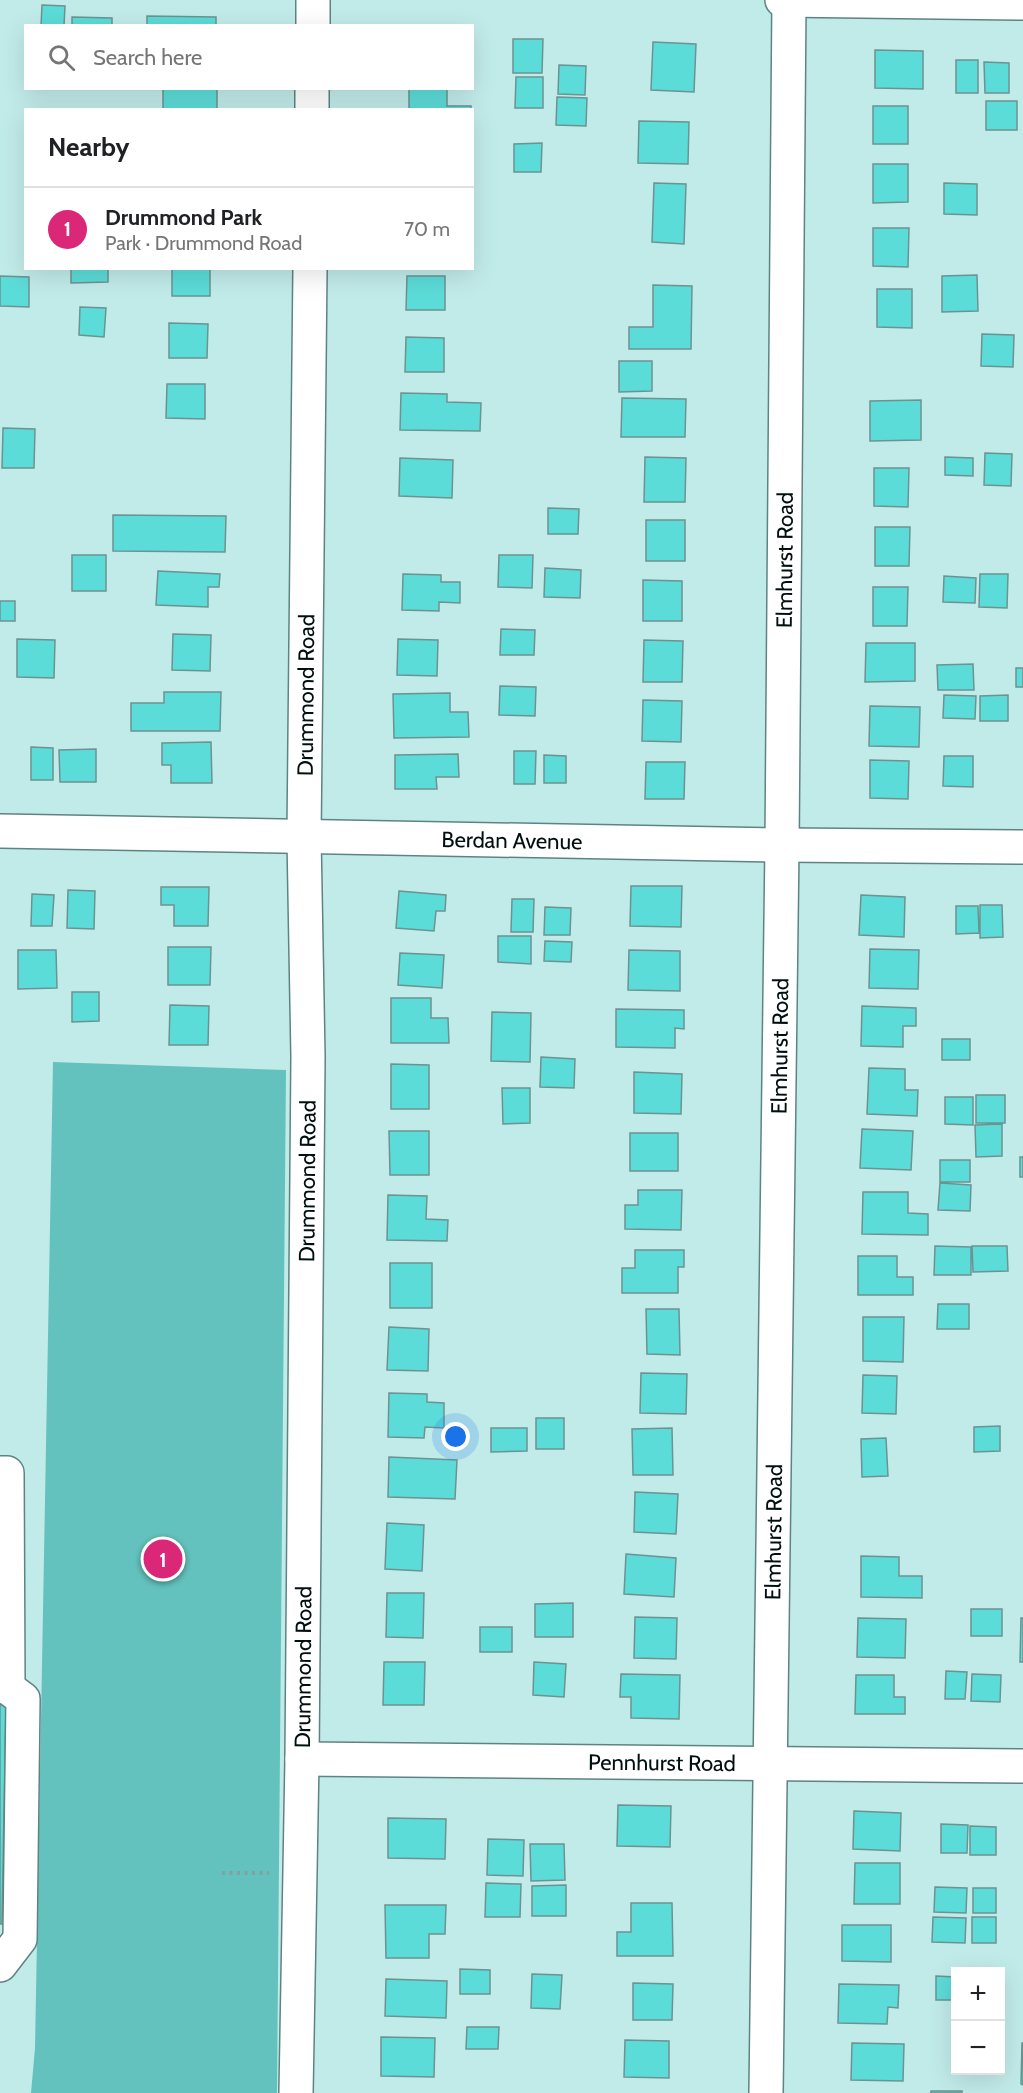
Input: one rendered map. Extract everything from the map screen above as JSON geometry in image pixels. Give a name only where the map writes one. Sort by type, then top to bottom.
[{"type":"street","points":[[313,0],[313,24]]},
{"type":"street","points":[[786,0],[1023,3]]},
{"type":"street","name":"Elmhurst Road","points":[[766,2093],[782,845],[786,0]]},
{"type":"street","points":[[312,90],[312,108]]},
{"type":"street","name":"Drummond Road","points":[[296,2093],[302,1759],[309,1057],[304,837],[310,270]]},
{"type":"street","name":"Berdan Avenue","points":[[0,831],[1023,847]]},
{"type":"street","points":[[0,1473],[7,1473],[4,1685],[23,1699],[20,1939],[0,1965]]},
{"type":"street","name":"Pennhurst Road","points":[[302,1759],[1023,1766]]},
{"type":"path","points":[[222,1873],[300,1873]]},
{"type":"shaded area","points":[[53,1062],[286,1070],[277,2093],[31,2093],[35,2048]]},
{"type":"building","points":[[42,5],[65,6],[64,24],[41,24]]},
{"type":"building","points":[[147,16],[216,17],[216,24],[147,24]]},
{"type":"building","points":[[72,17],[112,18],[112,24],[72,24]]},
{"type":"building","points":[[513,39],[543,39],[542,73],[513,73]]},
{"type":"building","points":[[653,42],[696,44],[694,92],[651,90]]},
{"type":"building","points":[[875,50],[923,51],[923,89],[875,88]]},
{"type":"building","points":[[956,60],[978,60],[978,93],[956,93]]},
{"type":"building","points":[[984,62],[1009,63],[1009,93],[985,93]]},
{"type":"building","points":[[559,65],[586,66],[585,95],[558,94]]},
{"type":"building","points":[[516,77],[543,77],[543,108],[515,108]]},
{"type":"building","points":[[163,90],[217,90],[217,108],[163,108]]},
{"type":"building","points":[[409,90],[447,90],[447,106],[471,106],[471,108],[409,108]]},
{"type":"building","points":[[557,97],[587,98],[586,126],[556,125]]},
{"type":"building","points":[[986,101],[1017,101],[1017,130],[986,130]]},
{"type":"building","points":[[873,106],[908,106],[908,144],[873,144]]},
{"type":"building","points":[[639,121],[689,122],[688,164],[638,163]]},
{"type":"building","points":[[542,143],[541,172],[514,172],[514,144]]},
{"type":"building","points":[[873,164],[908,164],[908,202],[873,203]]},
{"type":"building","points":[[654,183],[686,184],[684,244],[652,242]]},
{"type":"building","points":[[944,183],[977,184],[977,215],[944,214]]},
{"type":"building","points":[[873,228],[909,228],[908,267],[873,266]]},
{"type":"building","points":[[71,270],[108,270],[108,282],[71,283]]},
{"type":"building","points":[[172,270],[210,270],[210,296],[172,296]]},
{"type":"building","points":[[977,275],[978,311],[942,312],[942,276]]},
{"type":"building","points":[[0,276],[29,277],[29,307],[0,306]]},
{"type":"building","points":[[407,276],[445,276],[445,310],[406,310]]},
{"type":"building","points":[[653,285],[692,286],[691,349],[629,349],[629,327],[653,327]]},
{"type":"building","points":[[877,289],[912,289],[912,328],[877,327]]},
{"type":"building","points":[[80,307],[106,308],[104,337],[79,335]]},
{"type":"building","points":[[169,323],[208,324],[207,358],[169,358]]},
{"type":"building","points":[[982,334],[1014,335],[1013,367],[981,366]]},
{"type":"building","points":[[406,337],[444,338],[444,372],[405,372]]},
{"type":"building","points":[[619,361],[652,361],[652,391],[619,392]]},
{"type":"building","points":[[167,384],[205,384],[205,419],[166,418]]},
{"type":"building","points":[[401,393],[447,394],[447,402],[481,403],[480,431],[400,430]]},
{"type":"building","points":[[622,398],[686,399],[685,437],[621,437]]},
{"type":"building","points":[[921,400],[921,440],[870,441],[870,401]]},
{"type":"building","points":[[3,428],[35,429],[34,468],[2,468]]},
{"type":"building","points":[[985,453],[1012,454],[1011,486],[984,485]]},
{"type":"building","points":[[645,457],[686,458],[685,502],[644,502]]},
{"type":"building","points":[[945,457],[973,458],[973,476],[945,475]]},
{"type":"building","points":[[400,458],[453,460],[452,498],[399,496]]},
{"type":"building","points":[[874,468],[909,468],[908,507],[874,506]]},
{"type":"building","points":[[548,508],[579,509],[578,534],[548,534]]},
{"type":"building","points":[[113,515],[226,516],[225,552],[113,551]]},
{"type":"building","points":[[646,520],[685,520],[685,561],[646,561]]},
{"type":"building","points":[[875,527],[910,527],[909,566],[875,566]]},
{"type":"building","points":[[72,555],[106,555],[106,591],[72,591]]},
{"type":"building","points":[[499,555],[533,555],[532,588],[498,587]]},
{"type":"building","points":[[545,568],[581,570],[580,598],[544,597]]},
{"type":"building","points":[[158,571],[220,574],[219,587],[208,587],[208,607],[156,605]]},
{"type":"building","points":[[403,574],[441,575],[441,582],[460,582],[460,603],[439,602],[439,611],[402,610]]},
{"type":"building","points":[[980,574],[1008,574],[1007,608],[979,607]]},
{"type":"building","points":[[944,576],[976,578],[975,603],[943,602]]},
{"type":"building","points":[[643,580],[682,581],[682,621],[643,621]]},
{"type":"building","points":[[873,587],[908,587],[907,626],[873,626]]},
{"type":"building","points":[[0,601],[15,601],[15,621],[0,621]]},
{"type":"building","points":[[501,629],[535,630],[534,655],[500,655]]},
{"type":"building","points":[[173,634],[211,635],[210,671],[172,670]]},
{"type":"building","points":[[17,639],[55,640],[54,678],[17,677]]},
{"type":"building","points":[[398,639],[438,640],[437,676],[397,675]]},
{"type":"building","points":[[644,640],[683,641],[682,682],[643,682]]},
{"type":"building","points":[[866,643],[915,643],[915,681],[865,682]]},
{"type":"building","points":[[973,664],[974,690],[938,690],[937,665]]},
{"type":"building","points":[[1016,668],[1023,668],[1023,687],[1016,687]]},
{"type":"building","points":[[500,686],[536,687],[535,716],[499,715]]},
{"type":"building","points":[[164,692],[221,692],[220,731],[131,731],[131,703],[164,703]]},
{"type":"building","points":[[450,693],[450,712],[468,712],[469,737],[394,738],[393,694]]},
{"type":"building","points":[[944,695],[976,696],[975,719],[943,718]]},
{"type":"building","points":[[1008,695],[1008,721],[980,721],[980,696]]},
{"type":"building","points":[[643,700],[682,701],[681,742],[642,741]]},
{"type":"building","points":[[870,706],[920,707],[919,747],[869,746]]},
{"type":"building","points":[[211,742],[212,783],[171,783],[171,765],[162,765],[162,743]]},
{"type":"building","points":[[31,747],[53,748],[53,780],[31,780]]},
{"type":"building","points":[[96,749],[96,782],[60,782],[59,750]]},
{"type":"building","points":[[514,751],[536,751],[535,784],[514,784]]},
{"type":"building","points":[[458,754],[459,777],[436,777],[437,789],[395,789],[395,755]]},
{"type":"building","points":[[544,755],[566,756],[566,783],[544,783]]},
{"type":"building","points":[[944,756],[973,756],[973,787],[943,786]]},
{"type":"building","points":[[870,760],[909,761],[908,799],[870,798]]},
{"type":"building","points":[[646,762],[685,762],[684,799],[645,799]]},
{"type":"building","points":[[631,886],[682,886],[681,927],[630,926]]},
{"type":"building","points":[[161,887],[209,887],[208,926],[174,926],[174,905],[161,905]]},
{"type":"building","points":[[68,890],[95,891],[94,929],[67,928]]},
{"type":"building","points":[[399,891],[446,895],[445,911],[436,911],[434,931],[396,928]]},
{"type":"building","points":[[32,894],[54,895],[52,926],[31,926]]},
{"type":"building","points":[[861,895],[905,897],[904,937],[859,935]]},
{"type":"building","points":[[512,899],[534,899],[533,932],[511,932]]},
{"type":"building","points":[[980,905],[1002,905],[1003,937],[980,938]]},
{"type":"building","points":[[956,906],[978,906],[979,933],[956,934]]},
{"type":"building","points":[[545,907],[571,908],[570,935],[544,935]]},
{"type":"building","points":[[498,936],[531,936],[531,964],[498,962]]},
{"type":"building","points":[[545,941],[572,942],[571,962],[544,961]]},
{"type":"building","points":[[168,947],[211,947],[210,985],[168,985]]},
{"type":"building","points":[[870,949],[919,950],[918,989],[869,988]]},
{"type":"building","points":[[18,950],[56,950],[57,988],[18,989]]},
{"type":"building","points":[[629,950],[680,951],[680,991],[628,990]]},
{"type":"building","points":[[400,953],[444,955],[442,988],[398,985]]},
{"type":"building","points":[[72,992],[99,992],[99,1021],[72,1022]]},
{"type":"building","points":[[391,998],[431,998],[431,1018],[448,1018],[449,1043],[391,1043]]},
{"type":"building","points":[[170,1005],[209,1006],[208,1045],[169,1045]]},
{"type":"building","points":[[862,1006],[916,1008],[916,1026],[903,1026],[903,1047],[861,1046]]},
{"type":"building","points":[[616,1009],[684,1010],[684,1029],[675,1028],[675,1048],[616,1047]]},
{"type":"building","points":[[492,1012],[531,1013],[530,1062],[491,1061]]},
{"type":"building","points":[[942,1039],[970,1039],[970,1060],[942,1060]]},
{"type":"building","points":[[541,1057],[575,1059],[574,1088],[540,1087]]},
{"type":"building","points":[[391,1064],[429,1065],[429,1109],[391,1109]]},
{"type":"building","points":[[869,1068],[905,1069],[905,1090],[918,1090],[917,1116],[867,1114]]},
{"type":"building","points":[[634,1072],[682,1074],[681,1114],[634,1113]]},
{"type":"building","points":[[502,1088],[530,1088],[530,1123],[503,1124]]},
{"type":"building","points":[[976,1095],[1005,1095],[1005,1123],[976,1123]]},
{"type":"building","points":[[945,1097],[973,1097],[973,1125],[945,1124]]},
{"type":"building","points":[[1002,1124],[1002,1156],[976,1157],[975,1125]]},
{"type":"building","points":[[862,1129],[913,1131],[911,1170],[860,1168]]},
{"type":"building","points":[[389,1131],[429,1131],[429,1175],[390,1175]]},
{"type":"building","points":[[630,1133],[678,1133],[678,1171],[630,1171]]},
{"type":"building","points":[[1020,1157],[1023,1157],[1023,1177],[1020,1177]]},
{"type":"building","points":[[940,1160],[970,1160],[970,1182],[940,1182]]},
{"type":"building","points":[[940,1183],[971,1185],[970,1211],[938,1210]]},
{"type":"building","points":[[638,1190],[682,1190],[681,1230],[625,1229],[625,1205],[638,1205]]},
{"type":"building","points":[[863,1192],[908,1192],[908,1213],[928,1214],[928,1235],[862,1234]]},
{"type":"building","points":[[388,1195],[427,1196],[426,1219],[448,1220],[447,1241],[387,1240]]},
{"type":"building","points":[[935,1246],[971,1247],[971,1275],[934,1275]]},
{"type":"building","points":[[972,1246],[1007,1246],[1008,1271],[973,1272]]},
{"type":"building","points":[[635,1250],[684,1250],[684,1267],[678,1267],[678,1293],[622,1293],[622,1268],[635,1268]]},
{"type":"building","points":[[858,1256],[897,1256],[897,1277],[913,1277],[913,1295],[858,1295]]},
{"type":"building","points":[[390,1263],[432,1263],[432,1308],[390,1308]]},
{"type":"building","points":[[938,1304],[969,1304],[969,1329],[937,1329]]},
{"type":"building","points":[[646,1309],[679,1309],[680,1355],[647,1354]]},
{"type":"building","points":[[863,1317],[904,1317],[903,1362],[863,1361]]},
{"type":"building","points":[[389,1327],[429,1329],[428,1371],[387,1370]]},
{"type":"building","points":[[641,1373],[687,1374],[686,1414],[640,1413]]},
{"type":"building","points":[[863,1375],[897,1376],[896,1414],[862,1413]]},
{"type":"building","points":[[389,1393],[427,1394],[427,1402],[444,1403],[444,1428],[425,1427],[424,1438],[388,1437]]},
{"type":"building","points":[[536,1418],[564,1418],[564,1449],[536,1449]]},
{"type":"building","points":[[1000,1426],[1000,1451],[974,1452],[974,1427]]},
{"type":"building","points":[[491,1428],[527,1428],[527,1451],[491,1452]]},
{"type":"building","points":[[672,1428],[673,1475],[633,1475],[632,1429]]},
{"type":"building","points":[[886,1438],[888,1476],[862,1477],[861,1439]]},
{"type":"building","points":[[389,1457],[457,1460],[455,1499],[388,1497]]},
{"type":"building","points":[[635,1492],[678,1494],[676,1534],[634,1532]]},
{"type":"building","points":[[387,1523],[424,1525],[422,1571],[385,1569]]},
{"type":"building","points":[[626,1554],[676,1558],[674,1597],[624,1594]]},
{"type":"building","points":[[861,1556],[899,1557],[899,1576],[922,1576],[922,1598],[861,1597]]},
{"type":"building","points":[[387,1593],[424,1593],[423,1638],[386,1637]]},
{"type":"building","points":[[573,1603],[573,1637],[535,1637],[535,1604]]},
{"type":"building","points":[[971,1609],[1002,1609],[1002,1636],[971,1636]]},
{"type":"building","points":[[635,1617],[677,1618],[676,1659],[634,1658]]},
{"type":"building","points":[[858,1618],[906,1619],[905,1658],[857,1657]]},
{"type":"building","points":[[1021,1618],[1023,1618],[1023,1662],[1020,1662]]},
{"type":"building","points":[[480,1627],[512,1627],[512,1652],[480,1652]]},
{"type":"building","points":[[384,1662],[425,1662],[424,1705],[383,1705]]},
{"type":"building","points":[[534,1662],[566,1664],[564,1697],[533,1695]]},
{"type":"building","points":[[946,1671],[967,1672],[965,1699],[945,1699]]},
{"type":"building","points":[[621,1674],[680,1675],[679,1719],[631,1718],[631,1697],[620,1697]]},
{"type":"building","points":[[972,1674],[1001,1675],[1000,1702],[971,1701]]},
{"type":"building","points":[[856,1675],[894,1675],[894,1697],[905,1697],[905,1714],[855,1714]]},
{"type":"building","points":[[0,1704],[6,1704],[2,1924],[0,1924]]},
{"type":"building","points":[[618,1805],[671,1806],[670,1847],[617,1846]]},
{"type":"building","points":[[854,1811],[901,1813],[900,1851],[853,1849]]},
{"type":"building","points":[[388,1818],[446,1819],[445,1859],[388,1858]]},
{"type":"building","points":[[941,1824],[968,1825],[967,1853],[941,1853]]},
{"type":"building","points":[[970,1826],[996,1827],[996,1855],[970,1855]]},
{"type":"building","points":[[488,1839],[524,1840],[523,1876],[487,1875]]},
{"type":"building","points":[[530,1844],[564,1844],[565,1880],[531,1881]]},
{"type":"building","points":[[855,1863],[900,1863],[900,1904],[854,1904]]},
{"type":"building","points":[[486,1883],[521,1884],[520,1917],[485,1917]]},
{"type":"building","points":[[566,1885],[566,1916],[532,1916],[532,1886]]},
{"type":"building","points":[[935,1887],[967,1888],[966,1913],[934,1912]]},
{"type":"building","points":[[973,1888],[996,1888],[996,1913],[973,1913]]},
{"type":"building","points":[[631,1903],[672,1903],[673,1956],[617,1956],[617,1932],[631,1932]]},
{"type":"building","points":[[385,1905],[446,1905],[445,1934],[429,1934],[429,1958],[386,1958]]},
{"type":"building","points":[[933,1917],[966,1918],[965,1943],[932,1942]]},
{"type":"building","points":[[972,1917],[996,1917],[996,1943],[972,1943]]},
{"type":"building","points":[[842,1925],[891,1925],[891,1962],[842,1961]]},
{"type":"building","points":[[460,1969],[490,1970],[490,1994],[460,1994]]},
{"type":"building","points":[[532,1974],[562,1975],[560,2009],[531,2008]]},
{"type":"building","points":[[936,1976],[951,1977],[951,2000],[936,2000]]},
{"type":"building","points":[[386,1979],[447,1981],[446,2018],[385,2016]]},
{"type":"building","points":[[633,1983],[673,1984],[672,2020],[633,2020]]},
{"type":"building","points":[[839,1984],[899,1985],[898,2008],[888,2007],[887,2024],[838,2023]]},
{"type":"building","points":[[467,2027],[499,2027],[498,2049],[466,2049]]},
{"type":"building","points":[[381,2037],[435,2038],[434,2077],[381,2076]]},
{"type":"building","points":[[625,2040],[669,2041],[669,2078],[624,2077]]},
{"type":"building","points":[[852,2043],[904,2044],[903,2081],[851,2080]]},
{"type":"building","points":[[1023,2043],[1023,2085],[1021,2084]]},
{"type":"building","points":[[931,2091],[962,2091],[962,2093],[931,2093]]},
{"type":"place","name":"Drummond Park","points":[[163,1559]]}]
